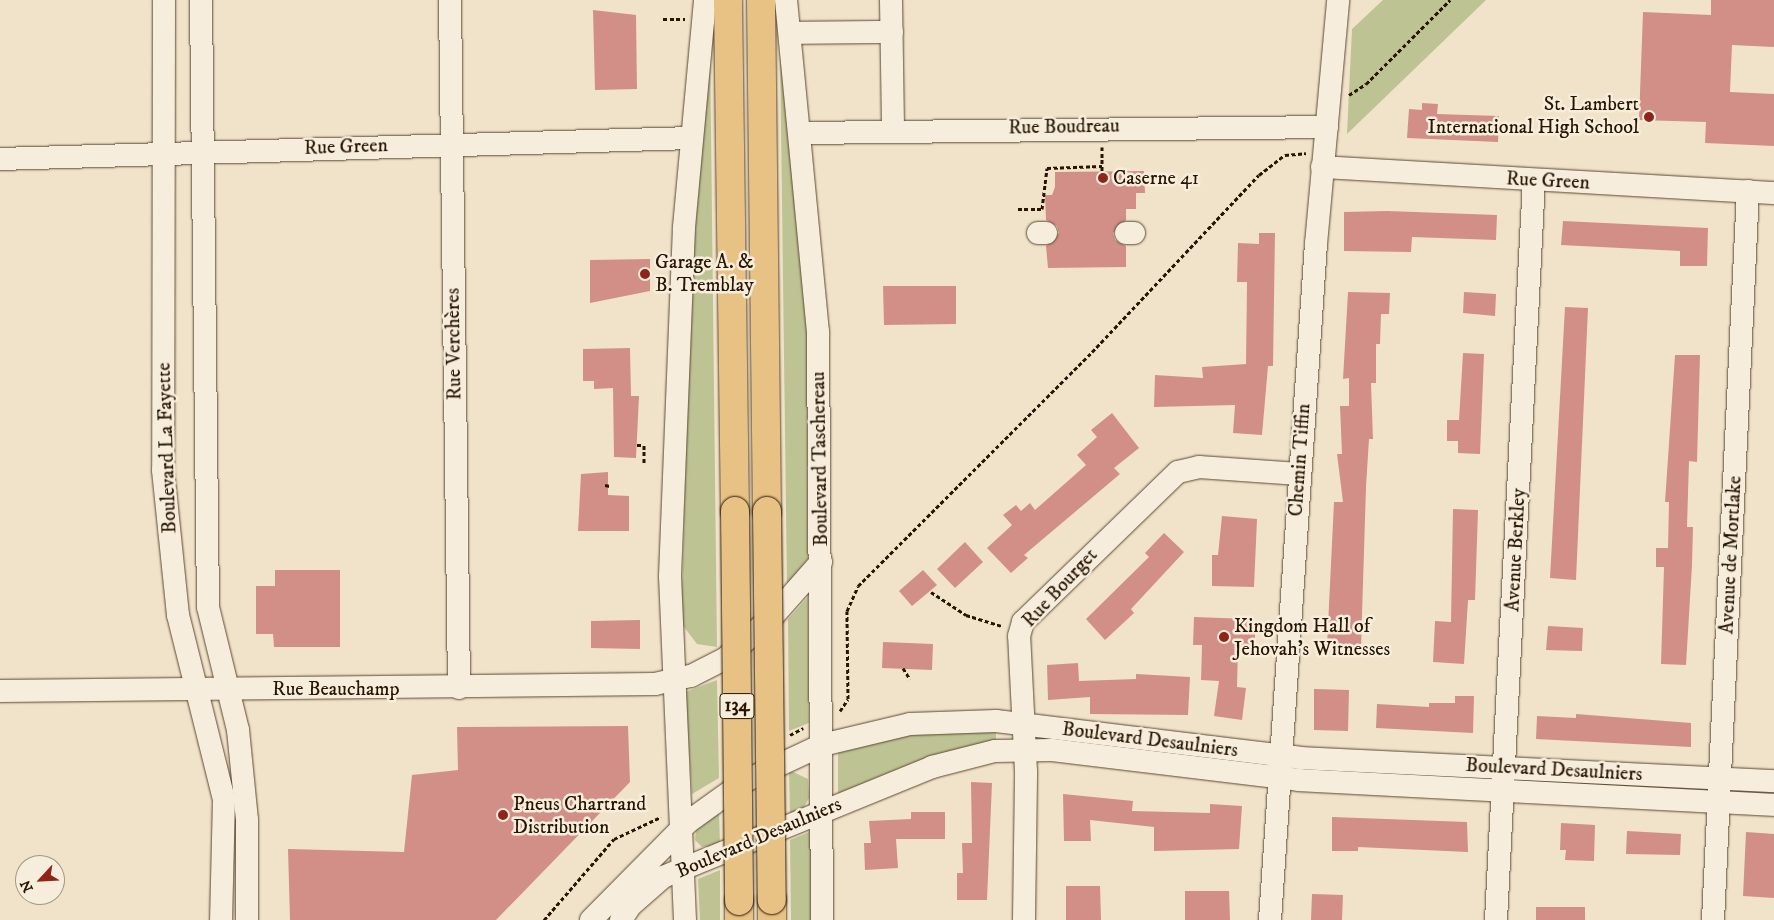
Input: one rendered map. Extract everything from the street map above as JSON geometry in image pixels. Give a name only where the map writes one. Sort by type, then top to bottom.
[{"type":"highway","name":"134","points":[[728,0],[739,910]]},
{"type":"highway","name":"134","points":[[762,0],[772,910]]},
{"type":"street","name":"Boulevard La Fayette","points":[[164,0],[162,154],[163,470],[178,615],[200,690],[224,798],[221,920]]},
{"type":"street","name":"Boulevard La Fayette","points":[[201,0],[206,152],[208,607],[238,730],[247,820],[247,920]]},
{"type":"street","name":"Rue Verchères","points":[[450,0],[459,688]]},
{"type":"street","points":[[686,920],[682,870],[673,823],[670,576],[678,339],[691,138],[705,0]]},
{"type":"street","name":"Boulevard Taschereau","points":[[786,0],[801,133],[818,332],[824,811],[822,920]]},
{"type":"street","points":[[891,0],[893,130]]},
{"type":"street","name":"Chemin Tiffin","points":[[1270,920],[1299,474],[1322,167],[1338,0]]},
{"type":"street","points":[[790,33],[892,32]]},
{"type":"street","name":"Rue Boudreau","points":[[801,133],[893,130],[1327,127]]},
{"type":"street","name":"Rue Green","points":[[0,159],[691,138]]},
{"type":"street","name":"Rue Green","points":[[1322,167],[1774,192]]},
{"type":"street","name":"Avenue Berkley","points":[[1496,920],[1505,778],[1534,180]]},
{"type":"street","name":"Avenue de Mortlake","points":[[1713,920],[1748,191]]},
{"type":"street","name":"Rue Bourget","points":[[1024,920],[1025,749],[1020,631],[1027,618],[1178,472],[1199,467],[1299,474]]},
{"type":"street","name":"Rue Beauchamp","points":[[0,692],[643,686],[672,681],[726,658],[774,615],[821,562]]},
{"type":"street","name":"Boulevard Desaulniers","points":[[591,920],[673,823],[745,782],[822,745],[910,724],[961,720],[1024,724],[1281,756],[1505,778],[1719,802],[1774,804]]},
{"type":"street","name":"Boulevard Desaulniers","points":[[621,920],[651,886],[682,870],[944,762],[1025,749],[1280,778],[1720,778],[1774,781]]},
{"type":"path","points":[[1347,96],[1366,84],[1450,0]]},
{"type":"path","points":[[663,19],[691,19]]},
{"type":"path","points":[[1102,144],[1102,172]]},
{"type":"path","points":[[836,714],[848,699],[847,611],[858,586],[1092,352],[1260,175],[1285,155],[1305,153]]},
{"type":"path","points":[[1018,209],[1042,209],[1047,168],[1102,166]]},
{"type":"path","points":[[637,445],[644,445],[644,463]]},
{"type":"path","points":[[605,485],[610,486]]},
{"type":"path","points":[[931,592],[966,615],[1020,631]]},
{"type":"path","points":[[902,668],[910,679]]},
{"type":"path","points":[[544,920],[614,839],[631,828],[673,823]]},
{"type":"green space","points":[[1383,0],[1486,0],[1347,134],[1352,29]]},
{"type":"green space","points":[[710,42],[717,647],[697,644],[681,623],[691,284]]},
{"type":"green space","points":[[780,49],[807,314],[808,559],[787,586]]},
{"type":"green space","points":[[808,597],[809,723],[789,731],[788,619]]},
{"type":"green space","points":[[717,680],[719,778],[692,794],[685,692]]},
{"type":"green space","points":[[996,731],[996,741],[920,760],[838,794],[838,750],[910,734]]},
{"type":"green space","points":[[789,770],[808,779],[809,798],[804,807],[790,815]]},
{"type":"green space","points":[[719,812],[720,845],[702,847],[695,840],[696,830]]},
{"type":"green space","points":[[812,831],[811,920],[791,920],[790,840]]},
{"type":"green space","points":[[720,870],[720,920],[700,920],[698,879]]},
{"type":"building","points":[[1711,0],[1774,0],[1774,47],[1732,45],[1730,92],[1774,94],[1774,146],[1705,143],[1706,122],[1639,120],[1643,12],[1711,15]]},
{"type":"building","points":[[593,10],[636,15],[637,89],[595,90]]},
{"type":"building","points":[[1422,103],[1438,104],[1437,114],[1499,116],[1498,142],[1407,138],[1409,109],[1422,110]]},
{"type":"building","points":[[1144,171],[1145,193],[1136,193],[1136,209],[1126,209],[1126,220],[1113,233],[1115,240],[1126,246],[1126,267],[1048,268],[1046,246],[1059,233],[1057,226],[1046,220],[1045,195],[1052,195],[1055,187],[1055,172]]},
{"type":"building","points":[[1387,211],[1497,215],[1496,240],[1412,237],[1411,252],[1344,251],[1344,212]]},
{"type":"building","points":[[1563,221],[1708,228],[1707,266],[1680,266],[1680,251],[1561,245]]},
{"type":"building","points":[[1259,233],[1275,233],[1273,366],[1268,366],[1262,435],[1233,433],[1235,405],[1154,407],[1155,375],[1203,378],[1202,367],[1246,364],[1247,282],[1237,282],[1238,243],[1259,244]]},
{"type":"building","points":[[650,259],[650,291],[590,303],[590,260]]},
{"type":"building","points":[[883,286],[956,286],[956,324],[884,325]]},
{"type":"building","points":[[1348,292],[1390,293],[1389,314],[1381,314],[1380,344],[1376,344],[1376,383],[1371,383],[1373,439],[1369,439],[1366,487],[1361,648],[1327,646],[1334,502],[1343,502],[1337,454],[1342,454],[1340,406],[1349,406],[1349,378],[1343,379]]},
{"type":"building","points":[[1464,292],[1496,294],[1495,316],[1463,313]]},
{"type":"building","points":[[1565,307],[1588,308],[1576,580],[1550,578]]},
{"type":"building","points":[[630,348],[631,396],[639,396],[636,458],[614,457],[613,388],[594,389],[594,381],[583,381],[583,349]]},
{"type":"building","points":[[1463,353],[1484,354],[1480,454],[1458,453],[1458,441],[1447,441],[1447,420],[1459,420]]},
{"type":"building","points":[[1675,355],[1700,355],[1697,462],[1689,461],[1687,527],[1693,527],[1686,665],[1661,664],[1664,567],[1656,567],[1656,548],[1668,548],[1669,502],[1665,502]]},
{"type":"building","points":[[1112,413],[1139,448],[1114,468],[1120,474],[1024,555],[1028,558],[1011,573],[987,548],[1012,525],[1003,515],[1016,505],[1021,511],[1030,503],[1035,510],[1086,465],[1077,455],[1097,437],[1091,430]]},
{"type":"building","points":[[608,472],[608,495],[629,496],[629,531],[578,531],[581,474]]},
{"type":"building","points":[[1453,509],[1478,510],[1475,600],[1468,600],[1464,664],[1433,662],[1435,621],[1451,622]]},
{"type":"building","points":[[1222,516],[1257,519],[1254,587],[1212,586],[1212,555],[1218,555]]},
{"type":"building","points":[[1164,533],[1184,552],[1131,609],[1134,613],[1105,640],[1086,619],[1149,557],[1145,553]]},
{"type":"building","points":[[965,542],[983,562],[955,588],[937,569]]},
{"type":"building","points":[[275,570],[340,570],[340,647],[274,647],[273,634],[256,634],[256,586],[275,586]]},
{"type":"building","points":[[923,570],[937,585],[912,606],[899,591]]},
{"type":"building","points":[[1194,617],[1250,619],[1250,629],[1255,629],[1255,647],[1238,647],[1237,687],[1246,688],[1242,720],[1214,716],[1219,681],[1201,680],[1202,645],[1193,645]]},
{"type":"building","points":[[640,620],[640,649],[591,648],[591,621]]},
{"type":"building","points":[[1548,626],[1583,628],[1582,651],[1546,650]]},
{"type":"building","points":[[883,642],[933,644],[932,670],[882,668]]},
{"type":"building","points":[[1078,663],[1079,681],[1136,679],[1136,674],[1190,677],[1188,715],[1090,714],[1090,697],[1048,700],[1047,665]]},
{"type":"building","points":[[1314,689],[1349,690],[1348,731],[1314,730]]},
{"type":"building","points":[[1455,696],[1474,696],[1473,733],[1376,728],[1377,704],[1429,707],[1429,703],[1455,703]]},
{"type":"building","points":[[1576,714],[1691,723],[1691,747],[1536,739],[1537,716],[1576,718]]},
{"type":"building","name":"Pneus Chartrand Distribution","points":[[628,726],[630,782],[496,920],[290,920],[288,849],[404,852],[412,775],[458,770],[457,727]]},
{"type":"building","points":[[971,782],[992,783],[987,900],[957,900],[957,873],[963,873],[962,843],[972,843]]},
{"type":"building","points":[[1063,794],[1133,801],[1132,811],[1210,813],[1210,804],[1242,806],[1239,849],[1154,851],[1154,827],[1090,820],[1091,841],[1064,841]]},
{"type":"building","points":[[911,812],[945,812],[945,839],[896,839],[898,868],[865,870],[864,843],[871,843],[869,821],[911,819]]},
{"type":"building","points":[[1332,817],[1467,822],[1468,852],[1358,847],[1358,851],[1332,851]]},
{"type":"building","points":[[1561,823],[1595,825],[1594,861],[1565,860],[1566,850],[1560,850]]},
{"type":"building","points":[[1627,831],[1681,834],[1680,855],[1626,854]]},
{"type":"building","points":[[1746,832],[1774,834],[1774,898],[1743,896]]},
{"type":"building","points":[[1066,886],[1100,886],[1101,920],[1066,920]]},
{"type":"building","points":[[1185,891],[1229,891],[1230,920],[1185,920]]},
{"type":"building","points":[[1312,894],[1343,895],[1342,920],[1311,920]]},
{"type":"building","points":[[1536,907],[1585,907],[1585,920],[1536,920]]},
{"type":"place","name":"St. Lambert International High School","points":[[1649,117]]},
{"type":"place","name":"Caserne 41","points":[[1103,178]]},
{"type":"place","name":"Garage A. & B. Tremblay","points":[[645,274]]},
{"type":"place","name":"Kingdom Hall of Jehovah's Witnesses","points":[[1224,637]]},
{"type":"place","name":"Pneus Chartrand Distribution","points":[[503,815]]}]
